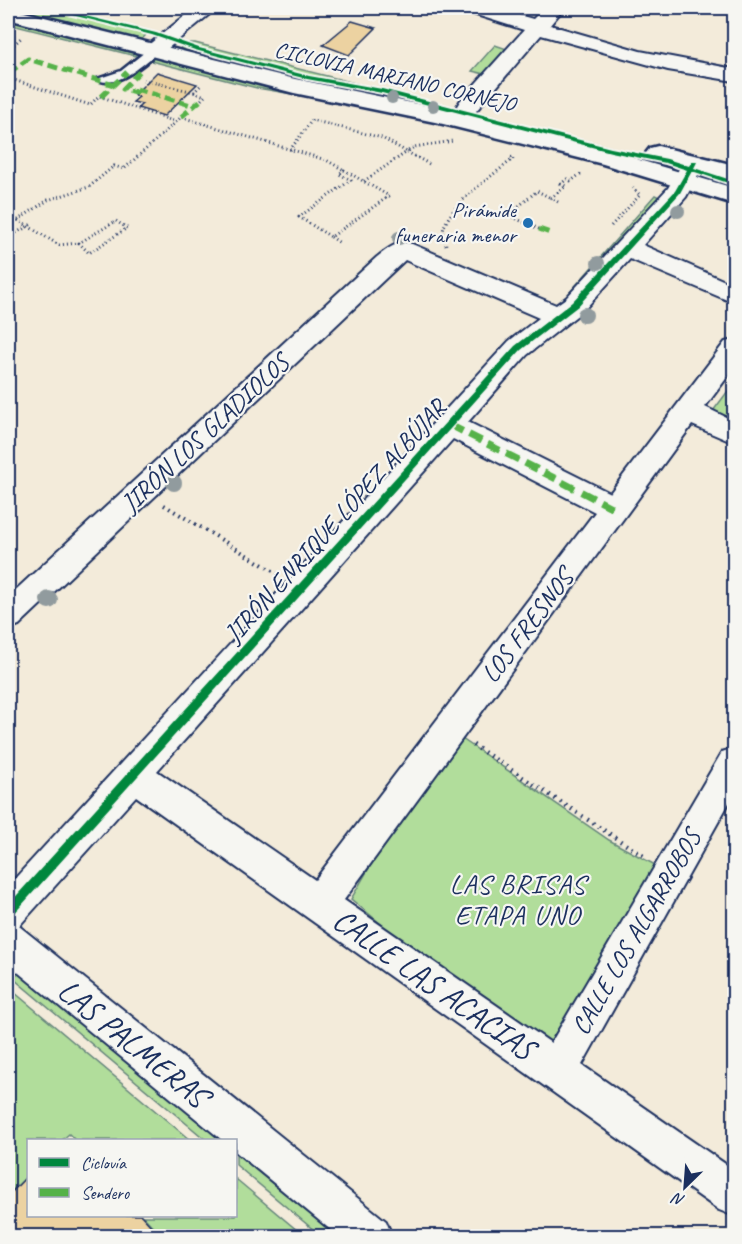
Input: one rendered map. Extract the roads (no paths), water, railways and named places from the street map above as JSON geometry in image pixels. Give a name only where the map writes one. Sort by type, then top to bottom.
[{"type":"main road","points":[[73,8],[468,106],[689,172],[735,196]]},
{"type":"main road","points":[[8,13],[294,86],[436,115],[611,159],[689,172],[735,172]]},
{"type":"street","points":[[154,50],[207,8]]},
{"type":"street","points":[[474,8],[663,62],[735,75]]},
{"type":"street","points":[[468,106],[555,8]]},
{"type":"street","name":"JIRÓN ENRIQUE LÓPEZ ALBÚJAR","points":[[8,912],[518,348],[575,304],[617,239],[689,172]]},
{"type":"street","points":[[617,239],[735,295]]},
{"type":"street","name":"JIRÓN LOS GLADIOLOS","points":[[8,616],[386,263],[403,250],[558,316]]},
{"type":"street","name":"LOS FRESNOS","points":[[319,904],[735,349]]},
{"type":"street","points":[[688,411],[735,433]]},
{"type":"street","points":[[450,425],[615,508]]},
{"type":"street","name":"CALLE LOS ALGARROBOS","points":[[556,1070],[735,763]]},
{"type":"street","name":"CALLE LAS ACACIAS","points":[[134,774],[735,1195]]},
{"type":"street","name":"LAS PALMERAS","points":[[8,940],[371,1236]]},
{"type":"lane","points":[[102,79],[121,75],[154,50]]},
{"type":"place","name":"Pirámide funeraria menor","points":[[528,223]]},
{"type":"district","name":"LAS BRISAS ETAPA UNO","points":[[518,900]]}]
